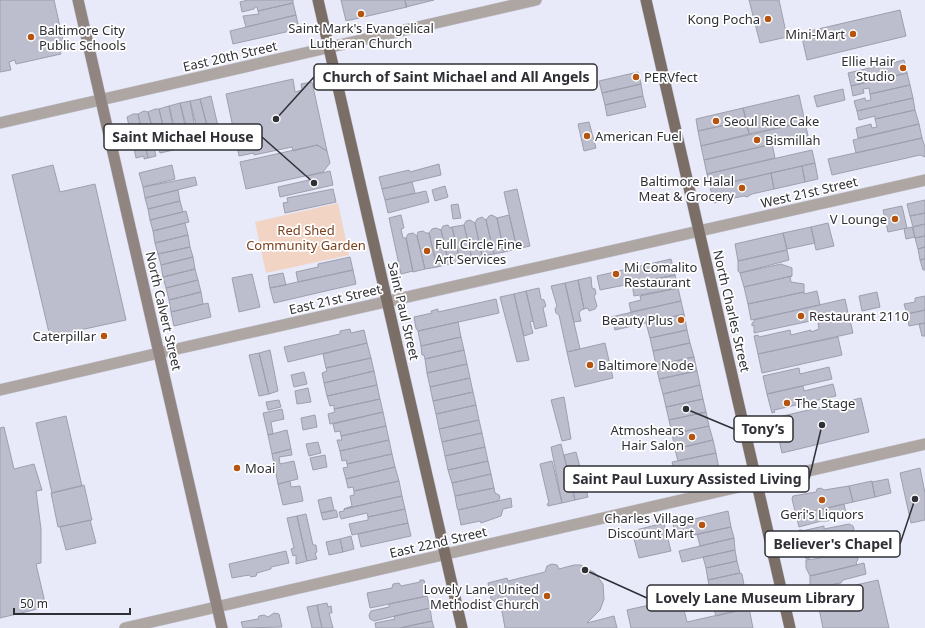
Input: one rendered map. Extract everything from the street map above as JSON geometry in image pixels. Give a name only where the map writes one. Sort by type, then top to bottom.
[{"type":"main road","name":"North Calvert Street","points":[[78,0],[222,628]]},
{"type":"main road","name":"Saint Paul Street","points":[[318,0],[462,628]]},
{"type":"main road","name":"North Charles Street","points":[[646,0],[790,628]]},
{"type":"street","name":"East 20th Street","points":[[0,123],[536,0]]},
{"type":"street","name":"West 21st Street","points":[[699,231],[925,180]]},
{"type":"street","name":"East 21st Street","points":[[0,390],[699,231]]},
{"type":"street","name":"East 22nd Street","points":[[125,628],[925,444]]},
{"type":"green space","name":"Red Shed Community Garden","points":[[338,203],[349,255],[266,273],[255,222]]},
{"type":"building","name":"Baltimore City Public Schools","points":[[0,0],[54,0],[65,49],[60,50],[61,54],[16,64],[15,60],[9,62],[11,70],[0,72]]},
{"type":"building","points":[[248,0],[293,0],[293,3],[258,11],[257,7],[255,7],[254,9],[242,12],[240,2]]},
{"type":"building","name":"Saint Mark's Evangelical Lutheran Church","points":[[341,0],[405,0],[407,7],[346,21]]},
{"type":"building","points":[[405,0],[434,0],[406,7]]},
{"type":"building","name":"Kong Pocha","points":[[749,0],[779,0],[787,37],[760,43]]},
{"type":"building","points":[[293,3],[296,15],[246,27],[243,16],[259,14],[258,11]]},
{"type":"building","name":"Mini-Mart","points":[[900,10],[906,36],[807,60],[801,33]]},
{"type":"building","points":[[296,15],[299,29],[233,44],[230,31]]},
{"type":"building","points":[[904,60],[907,73],[851,86],[848,73]]},
{"type":"building","points":[[638,72],[641,84],[602,93],[599,81]]},
{"type":"building","points":[[907,73],[910,85],[870,94],[869,88],[863,89],[864,93],[853,96],[851,86]]},
{"type":"building","points":[[293,79],[295,92],[302,90],[301,84],[312,82],[327,151],[317,145],[293,151],[292,147],[254,155],[254,153],[239,156],[226,94]]},
{"type":"building","points":[[641,84],[643,96],[605,105],[602,93]]},
{"type":"building","points":[[910,85],[913,98],[857,111],[854,101],[865,98],[866,101],[871,100],[870,94]]},
{"type":"building","points":[[843,89],[845,100],[817,107],[814,96]]},
{"type":"building","points":[[799,95],[805,122],[749,134],[743,108]]},
{"type":"building","points":[[211,96],[220,135],[217,135],[217,138],[211,140],[200,99]]},
{"type":"building","points":[[643,96],[646,107],[607,116],[605,105]]},
{"type":"building","points":[[913,98],[915,110],[875,119],[875,116],[859,120],[857,111]]},
{"type":"building","points":[[200,99],[210,138],[203,141],[197,129],[190,101]]},
{"type":"building","points":[[190,101],[197,140],[196,143],[191,144],[180,103]]},
{"type":"building","points":[[180,103],[189,143],[188,145],[182,146],[176,134],[169,106]]},
{"type":"building","points":[[169,106],[177,149],[169,151],[159,109]]},
{"type":"building","name":"Seoul Rice Cake","points":[[743,108],[746,118],[729,122],[730,124],[698,131],[696,119]]},
{"type":"building","points":[[159,109],[169,151],[160,153],[148,112]]},
{"type":"building","points":[[915,110],[919,124],[858,138],[856,128],[871,124],[872,128],[877,127],[875,119]]},
{"type":"building","points":[[144,111],[148,112],[155,139],[152,140],[156,156],[148,158],[138,114]]},
{"type":"building","points":[[133,114],[138,114],[148,158],[144,159],[144,156],[136,158],[127,117]]},
{"type":"building","points":[[746,118],[749,134],[701,146],[698,131],[730,124],[729,122]]},
{"type":"building","name":"American Fuel","points":[[589,122],[596,148],[584,151],[578,124]]},
{"type":"building","name":"Bismillah","points":[[805,122],[808,136],[704,160],[701,146]]},
{"type":"building","points":[[919,124],[922,138],[856,153],[853,140]]},
{"type":"building","points":[[922,138],[925,147],[925,157],[920,155],[832,175],[828,159]]},
{"type":"building","points":[[772,144],[775,158],[707,174],[704,160]]},
{"type":"building","points":[[317,145],[327,151],[330,163],[323,172],[246,189],[240,162]]},
{"type":"building","points":[[812,150],[815,163],[710,187],[707,174]]},
{"type":"building","points":[[815,163],[818,179],[805,182],[802,166]]},
{"type":"building","points":[[439,164],[441,175],[382,189],[379,177],[409,170],[410,172]]},
{"type":"building","points":[[53,165],[60,192],[95,184],[126,320],[80,330],[81,333],[70,335],[69,332],[50,337],[12,175]]},
{"type":"building","points":[[172,165],[175,179],[143,187],[139,173]]},
{"type":"building","points":[[802,166],[805,182],[774,189],[771,173]]},
{"type":"building","points":[[330,171],[333,185],[280,197],[278,187],[309,180],[308,176]]},
{"type":"building","name":"Baltimore Halal Meat & Grocery","points":[[771,173],[774,189],[752,194],[747,197],[744,196],[734,198],[728,202],[725,200],[714,203],[710,187]]},
{"type":"building","points":[[195,177],[197,185],[145,198],[143,187]]},
{"type":"building","points":[[412,182],[415,193],[385,200],[382,189]]},
{"type":"building","points":[[445,186],[448,197],[435,201],[432,190]]},
{"type":"building","points":[[333,189],[336,202],[285,213],[283,203],[288,202],[287,198]]},
{"type":"building","points":[[517,189],[530,246],[517,249],[504,192]]},
{"type":"building","points":[[178,190],[180,201],[148,209],[145,198]]},
{"type":"building","points":[[426,191],[429,202],[388,213],[385,200]]},
{"type":"building","points":[[925,200],[925,213],[910,216],[907,204]]},
{"type":"building","points":[[180,201],[183,212],[150,220],[148,209]]},
{"type":"building","points":[[458,204],[461,218],[453,219],[451,205]]},
{"type":"building","name":"V Lounge","points":[[902,206],[907,228],[888,232],[883,210]]},
{"type":"building","points":[[186,211],[189,222],[153,231],[150,220]]},
{"type":"building","points":[[925,213],[925,224],[913,227],[910,216]]},
{"type":"building","points":[[401,215],[404,228],[401,229],[403,238],[406,238],[413,271],[401,274],[389,218]]},
{"type":"building","points":[[492,215],[497,218],[504,252],[494,254],[486,220]]},
{"type":"building","points":[[509,215],[517,249],[504,252],[497,218]]},
{"type":"building","points":[[482,217],[486,220],[494,254],[482,256],[475,223],[477,219]]},
{"type":"building","points":[[470,220],[475,223],[482,256],[472,259],[464,225],[466,221]]},
{"type":"building","points":[[185,223],[188,235],[155,243],[153,231]]},
{"type":"building","points":[[828,223],[834,246],[816,250],[811,227]]},
{"type":"building","points":[[925,224],[925,236],[915,238],[913,227]]},
{"type":"building","points":[[448,225],[450,228],[452,227],[460,261],[449,264],[441,230],[443,226]]},
{"type":"building","points":[[464,225],[472,259],[460,261],[452,227]]},
{"type":"building","points":[[811,227],[815,243],[787,249],[783,233]]},
{"type":"building","points":[[912,227],[915,237],[906,239],[904,229]]},
{"type":"building","points":[[436,228],[441,230],[449,264],[437,267],[429,233],[432,229]]},
{"type":"building","name":"Full Circle Fine Art Services","points":[[423,231],[429,233],[437,267],[425,269],[417,236],[418,232]]},
{"type":"building","points":[[413,233],[417,236],[425,269],[413,272],[406,238],[408,234]]},
{"type":"building","points":[[783,233],[787,250],[738,261],[735,244]]},
{"type":"building","points":[[188,235],[190,247],[158,254],[155,243]]},
{"type":"building","points":[[925,236],[925,247],[918,249],[915,238]]},
{"type":"building","points":[[190,247],[193,257],[161,265],[158,254]]},
{"type":"building","points":[[925,247],[925,259],[920,260],[918,249]]},
{"type":"building","points":[[787,250],[789,260],[740,273],[738,271],[738,261]]},
{"type":"building","points":[[193,257],[195,269],[163,277],[161,265]]},
{"type":"building","points":[[350,257],[353,270],[298,282],[296,272],[318,267],[318,264]]},
{"type":"building","points":[[671,259],[675,275],[600,290],[597,276]]},
{"type":"building","points":[[925,259],[925,270],[923,270],[920,260]]},
{"type":"building","points":[[781,264],[792,268],[792,276],[744,287],[740,273]]},
{"type":"building","points":[[195,269],[198,280],[166,288],[163,277]]},
{"type":"building","points":[[353,270],[356,284],[274,303],[270,288]]},
{"type":"building","points":[[283,273],[286,285],[270,288],[268,276]]},
{"type":"building","points":[[252,274],[260,307],[239,312],[232,278]]},
{"type":"building","points":[[675,275],[678,288],[634,296],[632,284]]},
{"type":"building","points":[[792,276],[790,277],[791,282],[804,284],[804,292],[748,304],[744,287]]},
{"type":"building","points":[[591,277],[592,288],[595,289],[596,294],[594,296],[597,306],[595,309],[589,311],[588,308],[584,309],[578,280]]},
{"type":"building","points":[[198,280],[201,292],[169,300],[166,288]]},
{"type":"building","points":[[578,280],[584,309],[579,313],[581,321],[574,322],[565,283]]},
{"type":"building","points":[[565,283],[580,349],[567,352],[559,315],[556,313],[555,309],[557,306],[551,286]]},
{"type":"building","points":[[539,288],[541,299],[544,300],[546,306],[543,308],[547,326],[535,329],[526,291]]},
{"type":"building","points":[[678,288],[681,301],[631,312],[629,303],[641,300],[640,296]]},
{"type":"building","points":[[526,291],[533,321],[530,322],[533,333],[524,336],[514,294]]},
{"type":"building","points":[[817,291],[820,305],[751,320],[748,304],[804,292],[804,294]]},
{"type":"building","points":[[201,292],[203,304],[171,312],[169,300]]},
{"type":"building","points":[[877,292],[880,307],[862,311],[859,296]]},
{"type":"building","points":[[514,294],[529,360],[517,362],[500,297]]},
{"type":"building","points":[[925,296],[925,310],[907,314],[904,304],[915,302],[915,298]]},
{"type":"building","points":[[496,299],[499,313],[418,331],[416,328],[414,317],[432,313],[431,311],[438,309],[438,312]]},
{"type":"building","name":"Restaurant 2110","points":[[845,299],[848,313],[754,333],[754,325],[752,326],[752,323],[754,320]]},
{"type":"building","points":[[681,301],[684,314],[615,330],[611,317]]},
{"type":"building","points":[[208,303],[211,317],[174,326],[171,312]]},
{"type":"building","points":[[925,310],[925,323],[909,326],[907,314]]},
{"type":"building","points":[[684,314],[687,330],[650,338],[646,323]]},
{"type":"building","points":[[849,316],[853,333],[758,354],[754,336],[758,335],[759,337],[790,330],[791,335],[811,330],[811,332],[819,329],[818,323]]},
{"type":"building","points":[[458,322],[461,337],[421,346],[418,331]]},
{"type":"building","points":[[925,323],[925,336],[922,336],[919,324]]},
{"type":"building","points":[[350,329],[351,333],[364,330],[367,343],[288,362],[284,347],[340,334],[340,331]]},
{"type":"building","points":[[687,330],[690,343],[653,351],[650,338]]},
{"type":"building","points":[[461,337],[464,350],[425,359],[424,355],[422,355],[421,346]]},
{"type":"building","points":[[838,337],[842,355],[762,373],[758,354]]},
{"type":"building","points":[[367,343],[371,358],[326,368],[323,354]]},
{"type":"building","name":"Baltimore Node","points":[[605,343],[613,378],[575,387],[567,352]]},
{"type":"building","points":[[690,343],[694,357],[656,365],[653,351]]},
{"type":"building","points":[[270,350],[278,391],[269,394],[259,353]]},
{"type":"building","points":[[464,350],[467,364],[427,373],[425,359]]},
{"type":"building","points":[[259,353],[269,394],[259,396],[249,355]]},
{"type":"building","points":[[694,357],[697,371],[659,379],[656,365]]},
{"type":"building","points":[[371,358],[374,371],[324,383],[322,373],[327,371],[326,368]]},
{"type":"building","points":[[467,364],[470,378],[430,387],[427,373]]},
{"type":"building","points":[[829,367],[832,379],[767,394],[763,376],[799,368],[800,374]]},
{"type":"building","points":[[374,371],[377,385],[327,396],[324,383]]},
{"type":"building","points":[[697,371],[700,385],[663,394],[659,379]]},
{"type":"building","points":[[304,372],[307,384],[294,387],[291,375]]},
{"type":"building","points":[[470,378],[473,392],[433,401],[430,387]]},
{"type":"building","name":"The Stage","points":[[833,384],[836,396],[774,410],[775,412],[772,413],[767,394],[803,386],[804,391]]},
{"type":"building","points":[[377,385],[380,399],[334,409],[334,405],[330,406],[327,396]]},
{"type":"building","points":[[700,385],[703,399],[666,407],[663,394]]},
{"type":"building","points":[[308,388],[311,402],[297,404],[295,391]]},
{"type":"building","points":[[473,392],[476,405],[436,414],[433,401]]},
{"type":"building","points":[[564,397],[571,439],[562,441],[551,400]]},
{"type":"building","points":[[861,398],[869,432],[782,453],[774,418]]},
{"type":"building","points":[[380,399],[383,412],[330,424],[328,414],[335,412],[334,409]]},
{"type":"building","points":[[703,399],[706,412],[669,420],[666,407]]},
{"type":"building","points":[[279,400],[281,407],[268,410],[266,402]]},
{"type":"building","points":[[476,405],[479,420],[439,429],[436,414]]},
{"type":"building","points":[[282,409],[284,419],[271,422],[273,434],[268,435],[263,413]]},
{"type":"building","points":[[383,412],[386,426],[341,436],[340,431],[335,432],[333,424]]},
{"type":"building","points":[[706,412],[709,426],[672,434],[669,420]]},
{"type":"building","points":[[315,415],[317,427],[303,430],[301,418]]},
{"type":"building","points":[[66,416],[82,486],[52,493],[36,423]]},
{"type":"building","points":[[479,420],[482,433],[442,442],[439,429]]},
{"type":"building","points":[[386,426],[389,440],[340,451],[337,440],[342,440],[341,436]]},
{"type":"building","name":"Atmoshears Hair Salon","points":[[709,426],[713,440],[675,449],[672,434]]},
{"type":"building","points":[[4,427],[14,469],[34,464],[42,490],[36,491],[41,529],[41,563],[36,564],[46,607],[0,618],[0,428]]},
{"type":"building","points":[[287,430],[291,449],[272,454],[268,435]]},
{"type":"building","points":[[482,433],[485,447],[445,456],[442,442]]},
{"type":"building","points":[[389,440],[392,454],[347,464],[346,460],[342,461],[340,451]]},
{"type":"building","points":[[713,440],[716,453],[678,461],[675,449]]},
{"type":"building","points":[[318,442],[321,453],[309,456],[306,444]]},
{"type":"building","points":[[561,444],[575,500],[562,503],[551,447]]},
{"type":"building","points":[[485,447],[488,461],[448,470],[445,456]]},
{"type":"building","points":[[291,449],[292,455],[279,457],[280,464],[294,461],[298,479],[278,484],[272,454]]},
{"type":"building","points":[[576,452],[588,497],[575,500],[564,455]]},
{"type":"building","points":[[716,453],[719,469],[715,470],[714,468],[699,471],[698,476],[692,477],[689,474],[676,477],[672,462]]},
{"type":"building","points":[[392,454],[395,467],[346,479],[343,468],[348,467],[347,464]]},
{"type":"building","points":[[325,455],[327,467],[313,470],[310,458]]},
{"type":"building","points":[[488,461],[491,474],[452,483],[448,470]]},
{"type":"building","points":[[552,461],[562,503],[548,506],[547,504],[549,503],[540,464]]},
{"type":"building","points":[[395,467],[399,481],[354,491],[353,487],[348,488],[346,479]]},
{"type":"building","points":[[920,468],[925,493],[925,520],[911,523],[900,473]]},
{"type":"building","points":[[491,474],[494,488],[455,496],[452,483]]},
{"type":"building","points":[[888,479],[891,493],[875,497],[872,482]]},
{"type":"building","points":[[290,481],[291,487],[300,486],[303,501],[283,505],[278,484]]},
{"type":"building","points":[[399,481],[402,496],[344,509],[352,506],[350,496],[354,495],[354,491]]},
{"type":"building","points":[[872,481],[875,497],[853,502],[849,486]]},
{"type":"building","points":[[84,485],[92,520],[58,527],[51,493]]},
{"type":"building","name":"Geri's Liquors","points":[[849,486],[853,502],[796,515],[792,499],[793,496],[816,492],[817,489],[821,488],[824,490]]},
{"type":"building","points":[[494,488],[495,493],[499,495],[500,498],[498,501],[458,510],[455,496]]},
{"type":"building","points":[[402,496],[405,509],[368,517],[367,513],[341,519],[339,512],[344,511],[344,509]]},
{"type":"building","points":[[331,497],[334,510],[321,513],[318,500]]},
{"type":"building","points":[[511,498],[512,507],[503,509],[501,516],[481,523],[480,521],[461,525],[458,510]]},
{"type":"building","points":[[844,504],[846,513],[832,517],[828,521],[821,521],[799,527],[796,515]]},
{"type":"building","points":[[405,509],[408,523],[352,535],[349,524],[368,520],[368,517]]},
{"type":"building","points":[[336,510],[338,517],[323,520],[321,513]]},
{"type":"building","name":"Charles Village Discount Mart","points":[[728,511],[731,527],[676,539],[673,524]]},
{"type":"building","points":[[306,514],[313,545],[316,545],[317,552],[315,553],[317,559],[307,561],[297,516]]},
{"type":"building","points":[[297,516],[307,561],[296,564],[296,555],[293,556],[291,549],[294,548],[287,518]]},
{"type":"building","points":[[90,520],[96,543],[66,550],[60,527]]},
{"type":"building","points":[[408,523],[411,536],[361,547],[358,534]]},
{"type":"building","points":[[664,523],[671,551],[639,558],[632,531]]},
{"type":"building","points":[[849,524],[853,526],[854,529],[852,533],[802,544],[799,530],[802,531],[824,526],[824,529]]},
{"type":"building","points":[[731,527],[734,538],[700,546],[697,534]]},
{"type":"building","points":[[852,533],[855,535],[856,539],[854,543],[828,549],[829,552],[806,559],[802,544]]},
{"type":"building","points":[[351,536],[354,549],[343,552],[340,539]]},
{"type":"building","points":[[734,538],[735,550],[682,562],[679,551]]},
{"type":"building","points":[[340,539],[343,552],[329,555],[326,542]]},
{"type":"building","points":[[735,550],[737,561],[706,568],[703,557]]},
{"type":"building","points":[[286,551],[289,563],[271,567],[271,569],[257,573],[256,576],[251,577],[249,575],[232,578],[229,564]]},
{"type":"building","points":[[854,553],[857,555],[857,565],[810,576],[806,568],[806,560],[821,558],[821,556],[827,555],[827,557],[839,554],[840,557]]},
{"type":"building","points":[[737,561],[740,573],[708,580],[706,568]]},
{"type":"building","points":[[864,563],[866,574],[843,580],[841,583],[834,584],[834,586],[825,589],[824,586],[813,590],[810,585],[810,576]]},
{"type":"building","name":"Lovely Lane United Methodist Church","points":[[552,564],[557,565],[559,569],[574,565],[581,565],[595,573],[603,584],[604,599],[600,610],[587,623],[614,616],[617,628],[505,628],[501,606],[491,599],[488,583],[507,578],[508,581],[545,572],[547,566]]},
{"type":"building","points":[[740,573],[742,574],[744,585],[711,593],[708,580]]},
{"type":"building","points":[[420,580],[424,580],[427,596],[370,608],[367,593],[392,588],[393,584],[399,583],[401,586],[420,582]]},
{"type":"building","points":[[878,580],[889,628],[823,628],[816,594]]},
{"type":"building","points":[[744,585],[747,596],[714,604],[711,599],[711,593]]},
{"type":"building","points":[[427,596],[430,608],[374,621],[370,619],[369,615],[371,611],[389,607],[389,604]]},
{"type":"building","points":[[747,596],[749,608],[716,616],[713,606],[714,604]]},
{"type":"building","points":[[681,598],[687,622],[749,608],[753,628],[631,628],[627,610]]},
{"type":"building","points":[[327,603],[328,607],[331,606],[332,613],[329,613],[333,628],[322,628],[317,605]]},
{"type":"building","points":[[317,605],[322,628],[312,628],[307,607]]},
{"type":"building","points":[[430,608],[432,621],[400,628],[376,628],[375,623],[395,619],[394,616]]},
{"type":"building","points":[[274,613],[279,614],[282,627],[243,628],[241,622],[258,619],[259,616],[264,615],[268,617]]},
{"type":"building","points":[[432,621],[434,628],[400,628]]},
{"type":"place","name":"Saint Mark's Evangelical Lutheran Church","points":[[361,14]]},
{"type":"place","name":"Kong Pocha","points":[[768,19]]},
{"type":"place","name":"Mini-Mart","points":[[853,34]]},
{"type":"place","name":"Baltimore City Public Schools","points":[[31,37]]},
{"type":"place","name":"Ellie Hair Studio","points":[[903,68]]},
{"type":"place","name":"PERVfect","points":[[636,77]]},
{"type":"place","name":"Church of Saint Michael and All Angels","points":[[276,119]]},
{"type":"place","name":"Seoul Rice Cake","points":[[716,121]]},
{"type":"place","name":"American Fuel","points":[[587,136]]},
{"type":"place","name":"Bismillah","points":[[757,140]]},
{"type":"place","name":"Saint Michael House","points":[[314,183]]},
{"type":"place","name":"Baltimore Halal Meat & Grocery","points":[[742,188]]},
{"type":"place","name":"V Lounge","points":[[895,219]]},
{"type":"place","name":"Full Circle Fine Art Services","points":[[427,251]]},
{"type":"place","name":"Mi Comalito Restaurant","points":[[616,274]]},
{"type":"place","name":"Restaurant 2110","points":[[801,316]]},
{"type":"place","name":"Beauty Plus","points":[[681,320]]},
{"type":"place","name":"Caterpillar","points":[[104,336]]},
{"type":"place","name":"Baltimore Node","points":[[590,365]]},
{"type":"place","name":"The Stage","points":[[787,403]]},
{"type":"place","name":"Tony’s","points":[[686,409]]},
{"type":"place","name":"Saint Paul Luxury Assisted Living","points":[[822,425]]},
{"type":"place","name":"Atmoshears Hair Salon","points":[[692,437]]},
{"type":"place","name":"Moai","points":[[237,468]]},
{"type":"place","name":"Believer's Chapel","points":[[915,499]]},
{"type":"place","name":"Geri's Liquors","points":[[822,500]]},
{"type":"place","name":"Charles Village Discount Mart","points":[[702,525]]},
{"type":"place","name":"Lovely Lane Museum Library","points":[[585,570]]},
{"type":"place","name":"Lovely Lane United Methodist Church","points":[[547,596]]}]
